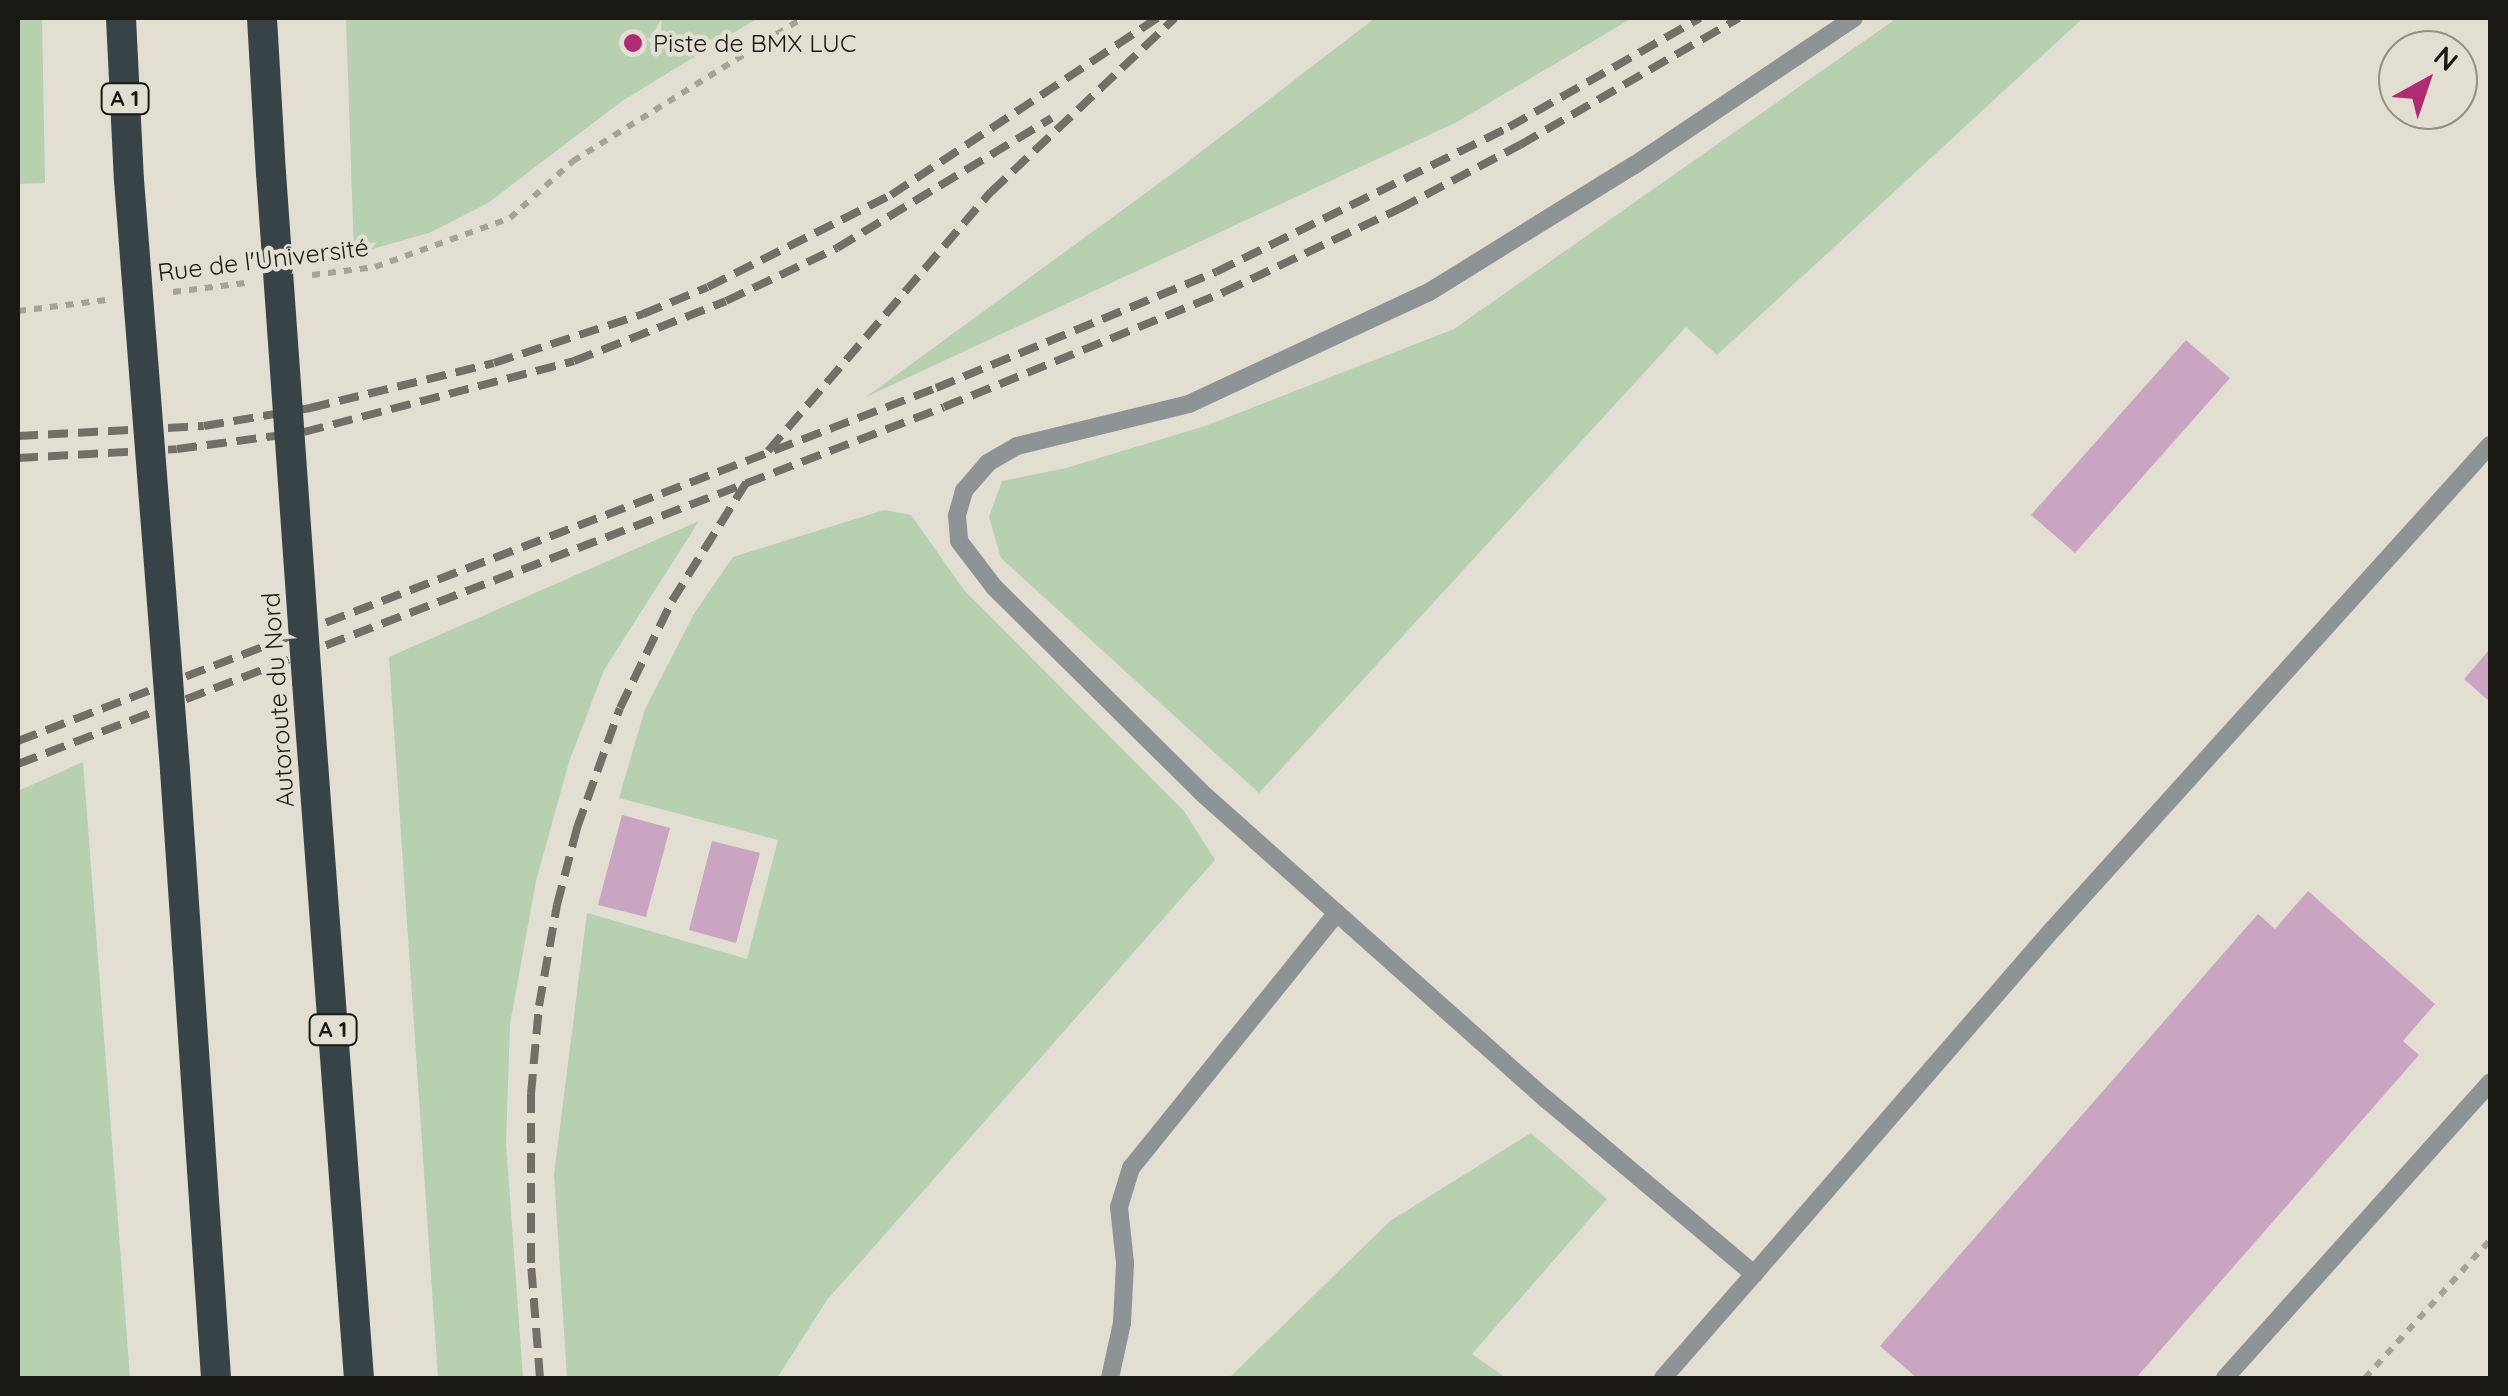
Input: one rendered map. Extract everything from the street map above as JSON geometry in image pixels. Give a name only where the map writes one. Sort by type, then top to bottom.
[{"type":"highway","name":"A 1","points":[[121,18],[129,180],[175,770],[216,1378]]},
{"type":"highway","name":"Autoroute du Nord","points":[[262,18],[306,682],[359,1378]]},
{"type":"lane","points":[[1754,1274],[1573,1123],[1200,792],[994,587],[960,541],[958,516],[964,491],[988,463],[1017,446],[1190,404],[1429,292],[1634,164],[1854,18]]},
{"type":"lane","points":[[1664,1378],[2053,929],[2490,445]]},
{"type":"lane","points":[[1110,1378],[1122,1323],[1125,1263],[1118,1207],[1131,1168],[1337,913]]},
{"type":"lane","points":[[2225,1378],[2490,1083]]},
{"type":"path","name":"Rue de l'Université","points":[[300,276],[375,267],[510,218],[573,161],[803,18]]},
{"type":"path","name":"Rue de l'Université","points":[[168,292],[262,281]]},
{"type":"path","points":[[18,311],[112,299]]},
{"type":"path","points":[[2365,1378],[2490,1240]]},
{"type":"green space","points":[[18,18],[42,18],[45,183],[18,184]]},
{"type":"green space","points":[[346,18],[758,18],[622,101],[488,203],[429,233],[354,254]]},
{"type":"green space","points":[[1375,18],[1632,18],[1457,122],[866,397],[1180,168]]},
{"type":"green space","points":[[1897,18],[2083,18],[1717,355],[1686,327],[1259,793],[1001,558],[989,517],[1002,481],[1066,468],[1205,426],[1454,329]]},
{"type":"green space","points":[[884,510],[911,515],[964,590],[1184,811],[1215,860],[827,1300],[777,1378],[567,1378],[554,1174],[587,913],[747,959],[778,840],[619,798],[645,709],[695,612],[733,557]]},
{"type":"green space","points":[[699,521],[604,670],[569,762],[536,881],[510,1024],[506,1143],[523,1378],[438,1378],[389,657]]},
{"type":"green space","points":[[83,762],[130,1378],[18,1378],[18,791]]},
{"type":"green space","points":[[1531,1133],[1607,1199],[1472,1354],[1506,1378],[1229,1378],[1390,1221]]},
{"type":"building","points":[[2186,340],[2230,378],[2075,553],[2031,515]]},
{"type":"building","points":[[2490,649],[2490,702],[2464,679]]},
{"type":"building","points":[[622,815],[670,828],[646,917],[598,905]]},
{"type":"building","points":[[712,841],[760,853],[736,943],[689,930]]},
{"type":"building","points":[[2308,891],[2435,1004],[2403,1041],[2419,1055],[2136,1378],[1917,1378],[1880,1346],[2258,914],[2275,929]]},
{"type":"railway","points":[[18,436],[204,426],[310,408],[494,363],[643,314],[708,287],[891,195],[1157,18]]},
{"type":"railway","points":[[768,451],[991,192],[1175,18]]},
{"type":"railway","points":[[18,741],[936,388],[1216,272],[1509,127],[1700,18]]},
{"type":"railway","points":[[18,764],[944,407],[1224,292],[1399,209],[1520,145],[1739,18]]},
{"type":"railway","points":[[18,458],[177,449],[304,432],[574,361],[726,301],[837,248],[1052,118]]},
{"type":"railway","points":[[540,1378],[531,1263],[531,1094],[539,1006],[557,905],[577,828],[620,708],[672,601],[748,480]]},
{"type":"place","name":"Piste de BMX LUC","points":[[633,43]]}]
